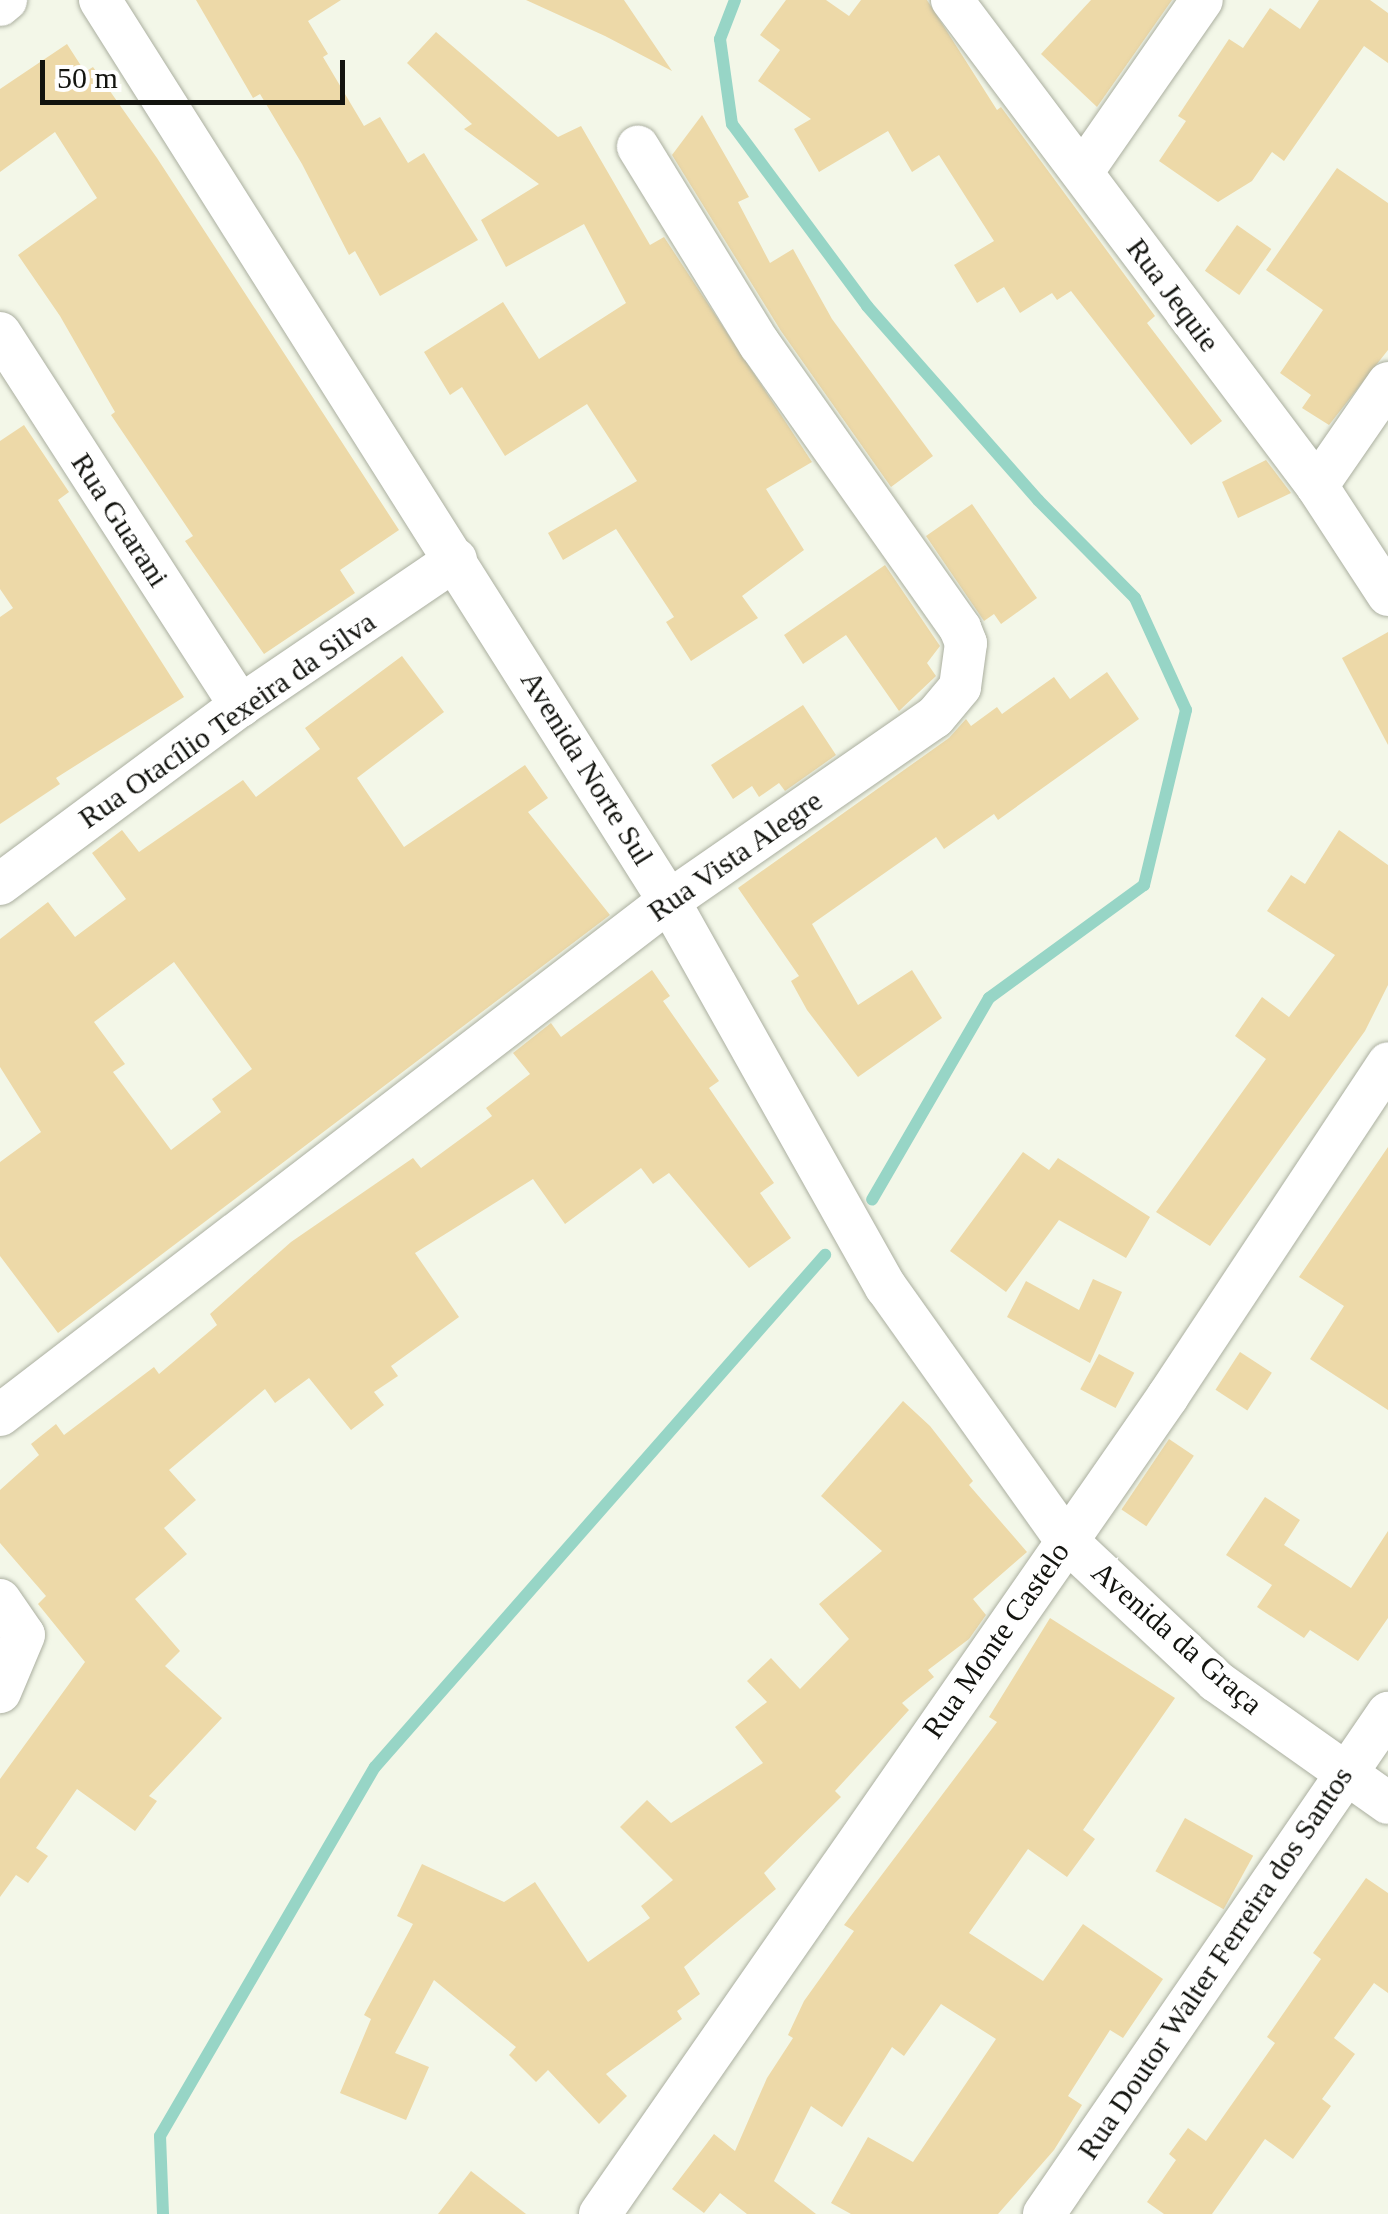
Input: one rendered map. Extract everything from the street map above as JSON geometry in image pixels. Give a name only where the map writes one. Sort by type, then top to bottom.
[{"type":"street","points":[[0,4],[6,0]]},
{"type":"street","name":"Avenida Norte Sul","points":[[100,0],[669,900],[886,1287],[1066,1540]]},
{"type":"street","name":"Rua Jequie","points":[[952,0],[1317,486],[1388,594]]},
{"type":"street","points":[[1083,171],[1202,0]]},
{"type":"street","name":"Rua Vista Alegre","points":[[0,1415],[669,900],[935,717],[960,687],[966,643],[920,563],[760,345],[638,146]]},
{"type":"street","name":"Rua Guarani","points":[[0,333],[240,706]]},
{"type":"street","points":[[1317,486],[1388,383]]},
{"type":"street","name":"Rua Otacílio Texeira da Silva","points":[[0,884],[240,706],[456,559]]},
{"type":"street","name":"Rua Monte Castelo","points":[[600,2214],[1066,1540],[1388,1064]]},
{"type":"street","name":"Avenida da Graça","points":[[1066,1540],[1216,1681],[1388,1804]]},
{"type":"street","points":[[0,1692],[20,1654],[11,1615]]},
{"type":"street","name":"Rua Doutor Walter Ferreira dos Santos","points":[[1044,2214],[1388,1713]]},
{"type":"building","points":[[196,0],[341,0],[308,21],[328,54],[323,57],[364,126],[380,117],[408,163],[424,153],[478,240],[380,296],[355,251],[349,255],[260,94],[253,98]]},
{"type":"building","points":[[526,0],[624,0],[672,71],[605,36]]},
{"type":"building","points":[[786,0],[826,0],[849,16],[861,0],[927,0],[997,110],[1001,107],[1155,316],[1147,323],[1222,421],[1191,445],[1071,291],[1057,300],[1052,293],[1020,313],[1004,287],[977,303],[954,265],[994,241],[939,155],[912,172],[888,131],[819,172],[794,129],[811,119],[758,81],[780,50],[760,35]]},
{"type":"building","points":[[1091,0],[1172,0],[1097,107],[1041,54]]},
{"type":"building","points":[[1319,0],[1370,0],[1388,13],[1388,63],[1364,46],[1284,161],[1272,152],[1252,181],[1218,202],[1159,161],[1186,121],[1178,116],[1229,39],[1243,48],[1270,8],[1300,29]]},
{"type":"building","points":[[436,32],[558,137],[581,126],[650,245],[664,237],[812,462],[766,489],[804,550],[742,596],[758,618],[691,661],[666,622],[674,617],[616,529],[563,560],[548,533],[637,481],[587,404],[505,456],[462,387],[450,395],[424,352],[503,302],[539,359],[626,303],[584,224],[506,267],[481,220],[539,184],[464,129],[472,124],[407,63]]},
{"type":"building","points":[[67,44],[85,72],[93,67],[157,158],[399,530],[340,570],[355,593],[264,654],[185,541],[193,536],[111,415],[115,412],[60,316],[18,255],[97,198],[55,132],[0,172],[0,89]]},
{"type":"building","points":[[702,115],[749,197],[738,202],[770,263],[793,249],[832,319],[933,456],[891,487],[781,331],[672,155]]},
{"type":"building","points":[[1337,168],[1388,203],[1388,350],[1329,425],[1302,408],[1311,395],[1280,373],[1323,310],[1266,270]]},
{"type":"building","points":[[1237,225],[1271,249],[1239,295],[1205,271]]},
{"type":"building","points":[[24,425],[69,492],[58,500],[184,697],[56,778],[60,784],[0,824],[0,617],[13,608],[0,589],[0,441]]},
{"type":"building","points":[[1266,460],[1291,493],[1238,518],[1222,482]]},
{"type":"building","points":[[972,504],[1037,598],[1001,624],[994,614],[984,621],[926,536]]},
{"type":"building","points":[[885,565],[940,646],[927,663],[936,676],[899,711],[846,635],[803,664],[784,635]]},
{"type":"building","points":[[1388,632],[1388,745],[1342,658]]},
{"type":"building","points":[[402,656],[444,712],[357,778],[404,847],[525,765],[548,798],[528,812],[610,915],[58,1333],[0,1256],[0,1162],[41,1132],[0,1067],[0,939],[48,902],[75,937],[126,899],[92,853],[122,830],[139,852],[243,780],[256,797],[320,749],[305,728]],"holes":[[[174,962],[252,1069],[212,1099],[221,1112],[171,1150],[113,1072],[125,1064],[94,1022]]]},
{"type":"building","points":[[1107,672],[1139,719],[998,820],[994,814],[944,849],[936,837],[812,924],[858,1005],[912,970],[942,1018],[858,1077],[807,1010],[791,981],[799,976],[738,888],[949,738],[966,719],[971,726],[997,707],[1002,714],[1054,677],[1070,699]]},
{"type":"building","points":[[803,705],[836,755],[785,791],[779,783],[759,797],[752,786],[733,799],[711,765]]},
{"type":"building","points":[[1339,830],[1388,865],[1388,985],[1365,1031],[1210,1246],[1156,1212],[1266,1059],[1235,1036],[1262,997],[1289,1017],[1335,955],[1267,911],[1291,875],[1305,884]]},
{"type":"building","points":[[652,970],[670,996],[663,1001],[719,1081],[709,1088],[774,1183],[760,1193],[791,1238],[749,1268],[669,1173],[653,1184],[641,1168],[565,1224],[533,1179],[415,1253],[459,1317],[391,1366],[398,1376],[374,1392],[384,1405],[351,1430],[309,1378],[275,1403],[265,1389],[169,1470],[196,1500],[164,1528],[187,1554],[135,1599],[180,1651],[165,1666],[222,1718],[149,1796],[157,1801],[135,1831],[77,1789],[36,1848],[48,1856],[28,1883],[16,1875],[0,1897],[0,1779],[85,1662],[38,1604],[46,1596],[0,1543],[0,1490],[39,1455],[31,1444],[56,1424],[64,1435],[154,1367],[159,1374],[217,1325],[210,1314],[291,1242],[413,1158],[421,1168],[492,1116],[486,1108],[530,1074],[513,1053],[551,1023],[561,1037]]},
{"type":"building","points":[[1388,1147],[1388,1410],[1310,1359],[1344,1306],[1299,1277]]},
{"type":"building","points":[[1023,1152],[1049,1170],[1058,1158],[1150,1217],[1126,1258],[1059,1220],[1006,1292],[950,1251]]},
{"type":"building","points":[[1093,1279],[1122,1292],[1090,1363],[1007,1317],[1026,1281],[1079,1310]]},
{"type":"building","points":[[1240,1352],[1272,1373],[1247,1410],[1215,1390]]},
{"type":"building","points":[[1099,1354],[1134,1373],[1116,1408],[1080,1389]]},
{"type":"building","points":[[903,1401],[930,1426],[973,1481],[969,1485],[1027,1552],[973,1599],[986,1615],[969,1639],[928,1670],[934,1677],[902,1703],[909,1710],[835,1791],[841,1797],[764,1873],[776,1889],[684,1967],[700,1994],[677,2011],[682,2019],[606,2074],[627,2096],[599,2124],[548,2070],[536,2082],[509,2055],[516,2047],[434,1980],[395,2053],[429,2067],[406,2120],[340,2093],[371,2019],[364,2015],[413,1924],[397,1916],[422,1864],[504,1902],[535,1882],[588,1962],[650,1918],[641,1906],[673,1880],[620,1827],[647,1800],[671,1823],[763,1763],[735,1727],[767,1702],[747,1681],[771,1658],[800,1689],[849,1639],[819,1604],[882,1551],[821,1496]]},
{"type":"building","points":[[1169,1439],[1194,1456],[1146,1526],[1121,1509]]},
{"type":"building","points":[[1265,1497],[1300,1520],[1284,1545],[1351,1588],[1388,1531],[1388,1618],[1358,1661],[1310,1630],[1304,1638],[1257,1607],[1272,1585],[1226,1555]]},
{"type":"building","points":[[1050,1618],[1175,1698],[1083,1830],[1095,1839],[1067,1877],[1028,1849],[969,1933],[1043,1981],[1083,1924],[1163,1979],[1123,2038],[1110,2030],[1068,2096],[1082,2105],[1054,2150],[998,2214],[851,2214],[831,2203],[868,2137],[913,2162],[996,2039],[941,2004],[904,2056],[892,2047],[842,2127],[811,2106],[774,2181],[816,2214],[747,2214],[720,2193],[704,2213],[672,2189],[714,2134],[735,2151],[767,2078],[793,2038],[788,2035],[804,2001],[854,1931],[844,1925],[997,1722],[989,1717]]},
{"type":"building","points":[[1185,1818],[1253,1856],[1224,1909],[1155,1871]]},
{"type":"building","points":[[1366,1878],[1388,1893],[1388,1993],[1374,1983],[1334,2038],[1355,2054],[1322,2099],[1331,2106],[1293,2159],[1265,2139],[1212,2214],[1164,2214],[1147,2202],[1176,2160],[1169,2154],[1188,2128],[1206,2141],[1275,2043],[1267,2037],[1321,1959],[1313,1953]]},
{"type":"building","points":[[471,2171],[526,2214],[438,2214]]},
{"type":"waterway","points":[[735,0],[720,39],[732,124],[867,306],[1038,500],[1135,598],[1186,710],[1144,885],[989,998],[872,1200]]},
{"type":"waterway","points":[[163,2214],[160,2136],[375,1767],[825,1255]]}]
